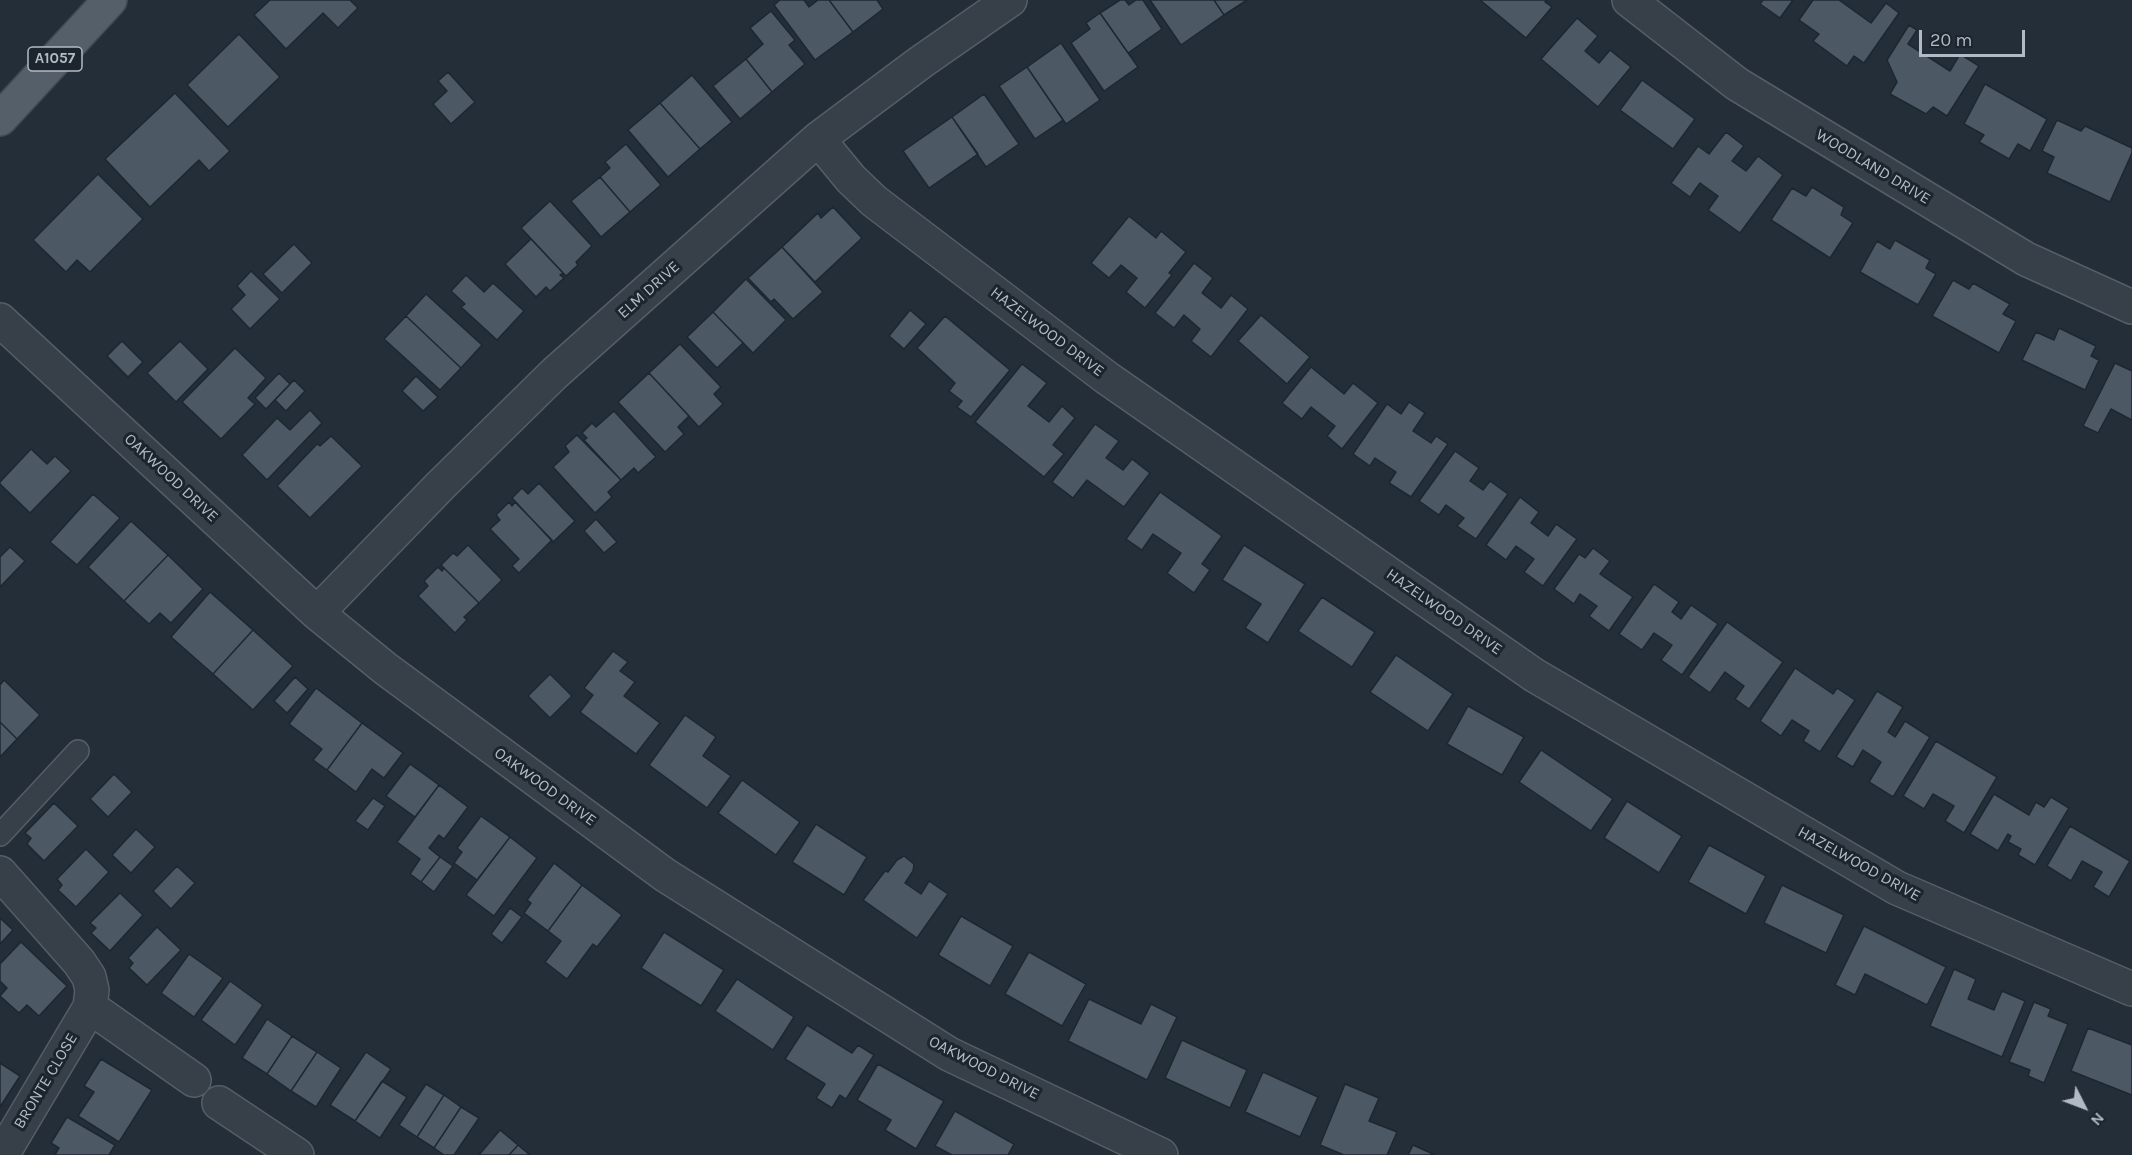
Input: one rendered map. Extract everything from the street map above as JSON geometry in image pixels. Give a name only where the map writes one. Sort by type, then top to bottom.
[{"type":"main road","name":"A1057","points":[[0,119],[110,0]]},
{"type":"street","name":"ELM DRIVE","points":[[317,613],[440,486],[554,374],[818,139],[1010,0]]},
{"type":"street","name":"WOODLAND DRIVE","points":[[1629,0],[1747,91],[2026,259],[2132,307]]},
{"type":"street","name":"HAZELWOOD DRIVE","points":[[818,139],[873,201],[1107,378],[1534,675],[1897,888],[2132,989]]},
{"type":"street","name":"OAKWOOD DRIVE","points":[[0,320],[317,613],[386,669],[665,875],[949,1054],[1161,1155]]},
{"type":"street","points":[[0,873],[79,962],[91,984],[90,1007],[194,1080]]},
{"type":"street","name":"BRONTE CLOSE","points":[[2,1155],[90,1007]]},
{"type":"street","points":[[219,1103],[297,1155]]},
{"type":"lane","points":[[0,835],[78,752]]},
{"type":"building","points":[[270,0],[350,0],[358,8],[338,28],[323,13],[286,49],[254,15]]},
{"type":"building","points":[[780,0],[804,0],[809,7],[818,0],[829,0],[853,32],[815,60],[774,5]]},
{"type":"building","points":[[829,0],[877,0],[883,9],[853,32]]},
{"type":"building","points":[[1120,0],[1125,0],[1129,5],[1136,0],[1143,0],[1162,29],[1128,53],[1100,13]]},
{"type":"building","points":[[1150,0],[1214,0],[1224,15],[1181,45]]},
{"type":"building","points":[[1214,0],[1247,0],[1224,15]]},
{"type":"building","points":[[1480,0],[1547,0],[1545,2],[1552,7],[1526,38]]},
{"type":"building","points":[[1763,0],[1793,0],[1780,18],[1760,4]]},
{"type":"building","points":[[1813,0],[1839,0],[1871,23],[1886,3],[1899,13],[1864,63],[1854,56],[1847,66],[1813,41],[1819,34],[1799,20]]},
{"type":"building","points":[[771,11],[795,40],[789,45],[805,64],[772,92],[746,59],[763,44],[750,28]]},
{"type":"building","points":[[1100,13],[1138,67],[1104,91],[1071,43],[1090,29],[1086,23]]},
{"type":"building","points":[[1577,18],[1598,36],[1585,51],[1599,63],[1610,50],[1631,67],[1598,107],[1541,59]]},
{"type":"building","points":[[1909,25],[1917,30],[1908,44],[1950,71],[1960,54],[1979,66],[1947,116],[1933,107],[1926,114],[1890,94],[1897,82],[1887,60]]},
{"type":"building","points":[[239,34],[280,77],[228,127],[187,85]]},
{"type":"building","points":[[1061,43],[1100,100],[1066,124],[1027,67]]},
{"type":"building","points":[[746,59],[772,92],[740,119],[713,86]]},
{"type":"building","points":[[1027,67],[1063,120],[1035,139],[999,86]]},
{"type":"building","points":[[448,72],[475,102],[451,124],[433,104],[447,91],[438,81]]},
{"type":"building","points":[[692,75],[732,122],[700,149],[660,103]]},
{"type":"building","points":[[1642,80],[1695,119],[1673,149],[1620,110]]},
{"type":"building","points":[[1985,84],[2047,119],[2030,151],[2018,144],[2009,159],[1979,142],[1984,135],[1964,124]]},
{"type":"building","points":[[175,93],[230,151],[209,171],[199,160],[150,207],[105,159]]},
{"type":"building","points":[[984,94],[1019,144],[986,167],[952,117]]},
{"type":"building","points":[[660,103],[700,149],[668,177],[628,130]]},
{"type":"building","points":[[952,117],[978,154],[929,188],[903,151]]},
{"type":"building","points":[[2057,120],[2081,131],[2085,126],[2132,148],[2132,153],[2110,202],[2047,173],[2054,157],[2042,151]]},
{"type":"building","points":[[1726,132],[1744,146],[1732,161],[1746,171],[1758,156],[1783,175],[1740,233],[1708,210],[1718,196],[1700,183],[1690,197],[1671,183],[1698,146],[1709,154]]},
{"type":"building","points":[[626,144],[661,185],[630,212],[600,177],[610,168],[605,162]]},
{"type":"building","points":[[98,174],[143,219],[90,272],[77,260],[66,272],[33,240]]},
{"type":"building","points":[[600,177],[630,212],[601,237],[571,201]]},
{"type":"building","points":[[1812,187],[1844,207],[1841,215],[1853,223],[1830,258],[1771,220],[1792,188],[1806,196]]},
{"type":"building","points":[[550,201],[592,246],[576,262],[578,265],[566,276],[521,228]]},
{"type":"building","points":[[833,207],[862,238],[815,282],[782,247],[818,213],[821,218]]},
{"type":"building","points":[[1129,216],[1156,238],[1161,231],[1186,252],[1169,273],[1172,275],[1145,308],[1126,292],[1137,278],[1121,265],[1109,278],[1091,263]]},
{"type":"building","points":[[531,239],[563,273],[560,275],[564,278],[550,291],[546,287],[536,297],[505,264]]},
{"type":"building","points":[[1895,240],[1930,260],[1926,268],[1936,274],[1918,305],[1860,272],[1877,241],[1890,249]]},
{"type":"building","points":[[294,244],[312,263],[282,293],[263,274]]},
{"type":"building","points":[[782,247],[823,292],[793,319],[774,299],[771,302],[748,278]]},
{"type":"building","points":[[1194,263],[1213,278],[1202,293],[1221,308],[1231,295],[1248,309],[1211,357],[1191,341],[1200,329],[1184,315],[1174,328],[1155,313]]},
{"type":"building","points":[[251,271],[280,299],[250,329],[231,309],[245,295],[237,286]]},
{"type":"building","points":[[466,275],[484,292],[493,283],[524,311],[497,340],[461,307],[465,304],[451,291]]},
{"type":"building","points":[[746,279],[786,320],[753,353],[713,312]]},
{"type":"building","points":[[1953,280],[1969,289],[1973,283],[2010,304],[2003,314],[2016,321],[1999,353],[1932,316]]},
{"type":"building","points":[[426,294],[482,345],[461,368],[406,316]]},
{"type":"building","points":[[910,310],[926,324],[904,349],[889,336]]},
{"type":"building","points":[[713,312],[743,343],[717,368],[687,337]]},
{"type":"building","points":[[1261,315],[1310,357],[1287,384],[1238,341]]},
{"type":"building","points":[[406,316],[461,368],[440,390],[384,339]]},
{"type":"building","points":[[945,316],[1010,370],[971,417],[957,407],[962,401],[949,391],[955,383],[917,348]]},
{"type":"building","points":[[2059,328],[2096,346],[2091,356],[2099,360],[2085,390],[2022,360],[2036,332],[2054,340]]},
{"type":"building","points":[[122,341],[143,362],[128,377],[107,356]]},
{"type":"building","points":[[180,341],[208,369],[176,402],[147,373]]},
{"type":"building","points":[[680,344],[721,387],[714,394],[723,404],[699,427],[649,373]]},
{"type":"building","points":[[235,348],[266,378],[248,398],[255,404],[221,439],[182,402]]},
{"type":"building","points":[[2115,363],[2132,371],[2132,420],[2111,409],[2098,433],[2083,426]]},
{"type":"building","points":[[1022,364],[1047,383],[1028,406],[1049,422],[1062,406],[1075,418],[1053,445],[1064,454],[1044,477],[975,422]]},
{"type":"building","points":[[1311,367],[1344,394],[1353,383],[1378,403],[1342,449],[1327,436],[1335,426],[1311,407],[1302,419],[1282,403]]},
{"type":"building","points":[[279,373],[290,384],[266,409],[255,398]]},
{"type":"building","points":[[649,373],[689,416],[678,427],[684,434],[665,452],[618,402]]},
{"type":"building","points":[[416,376],[438,397],[423,411],[402,391]]},
{"type":"building","points":[[294,380],[305,391],[286,411],[275,400]]},
{"type":"building","points":[[1409,402],[1425,413],[1413,431],[1431,443],[1436,436],[1448,444],[1411,497],[1389,483],[1396,472],[1375,458],[1370,466],[1353,454],[1387,404],[1401,414]]},
{"type":"building","points":[[310,410],[322,423],[267,480],[242,455],[277,418],[290,430]]},
{"type":"building","points":[[614,411],[656,457],[638,473],[634,468],[621,480],[584,440],[587,438],[582,433],[592,423],[596,427]]},
{"type":"building","points":[[1095,424],[1119,441],[1106,458],[1123,470],[1132,459],[1150,473],[1124,507],[1087,480],[1073,498],[1052,482]]},
{"type":"building","points":[[577,435],[621,480],[608,492],[612,497],[595,513],[553,467],[569,452],[565,446]]},
{"type":"building","points":[[331,436],[362,466],[310,518],[277,486],[317,444],[320,446]]},
{"type":"building","points":[[31,449],[47,464],[55,456],[71,471],[30,513],[0,482]]},
{"type":"building","points":[[1455,451],[1479,468],[1470,481],[1483,490],[1490,481],[1508,494],[1476,539],[1457,526],[1464,518],[1446,505],[1439,515],[1419,501]]},
{"type":"building","points":[[539,483],[575,521],[553,542],[512,498],[522,488],[528,494]]},
{"type":"building","points":[[1160,492],[1222,536],[1202,564],[1210,570],[1194,593],[1167,573],[1181,553],[1153,534],[1142,550],[1126,539]]},
{"type":"building","points":[[93,494],[120,518],[77,565],[50,542]]},
{"type":"building","points":[[1520,497],[1539,512],[1531,523],[1548,536],[1556,524],[1577,539],[1543,586],[1524,572],[1534,559],[1516,546],[1506,560],[1486,545]]},
{"type":"building","points":[[509,502],[512,506],[515,502],[552,540],[519,573],[512,566],[519,559],[490,529],[500,520],[496,515]]},
{"type":"building","points":[[596,519],[617,542],[604,553],[584,531]]},
{"type":"building","points":[[131,521],[168,555],[124,601],[88,567]]},
{"type":"building","points":[[468,545],[502,580],[479,603],[441,565],[453,553],[457,556]]},
{"type":"building","points":[[1244,545],[1305,584],[1268,643],[1245,628],[1261,604],[1222,580]]},
{"type":"building","points":[[10,547],[25,561],[0,587],[0,557]]},
{"type":"building","points":[[1593,548],[1610,561],[1600,574],[1633,597],[1609,631],[1589,616],[1597,606],[1580,594],[1574,604],[1554,589],[1579,554],[1585,558]]},
{"type":"building","points":[[168,555],[203,589],[171,623],[160,613],[149,624],[124,601]]},
{"type":"building","points":[[438,567],[442,571],[444,568],[479,603],[464,617],[467,620],[455,633],[418,596],[428,586],[424,581]]},
{"type":"building","points":[[1654,584],[1679,602],[1672,612],[1681,619],[1691,605],[1718,624],[1682,675],[1661,660],[1672,645],[1654,633],[1642,650],[1619,634]]},
{"type":"building","points":[[210,592],[253,630],[213,674],[171,637]]},
{"type":"building","points":[[1322,597],[1375,632],[1352,667],[1298,631]]},
{"type":"building","points":[[1727,622],[1783,662],[1749,709],[1735,699],[1744,686],[1725,672],[1710,693],[1688,677]]},
{"type":"building","points":[[253,630],[293,666],[253,710],[213,674]]},
{"type":"building","points":[[613,651],[628,662],[620,671],[635,682],[624,696],[660,723],[636,754],[580,712],[593,695],[584,688]]},
{"type":"building","points":[[1396,655],[1453,694],[1428,731],[1370,692]]},
{"type":"building","points":[[1795,668],[1833,694],[1837,688],[1855,700],[1820,752],[1803,741],[1809,731],[1792,720],[1781,736],[1760,721]]},
{"type":"building","points":[[550,674],[572,696],[550,718],[528,696]]},
{"type":"building","points":[[295,677],[308,689],[287,713],[274,701]]},
{"type":"building","points":[[4,680],[40,715],[17,739],[0,722],[0,685]]},
{"type":"building","points":[[316,688],[362,723],[327,770],[313,760],[322,749],[289,724]]},
{"type":"building","points":[[1877,691],[1903,707],[1888,732],[1895,737],[1905,721],[1930,737],[1893,797],[1869,782],[1881,762],[1863,750],[1853,767],[1836,757]]},
{"type":"building","points":[[1468,706],[1524,737],[1502,775],[1447,744]]},
{"type":"building","points":[[685,715],[716,737],[703,756],[731,776],[707,808],[649,765]]},
{"type":"building","points":[[0,722],[17,739],[0,757]]},
{"type":"building","points":[[362,723],[403,753],[384,778],[372,769],[356,792],[327,770]]},
{"type":"building","points":[[1936,741],[1997,777],[1964,833],[1945,821],[1954,806],[1933,794],[1924,809],[1903,796]]},
{"type":"building","points":[[1541,750],[1613,799],[1591,831],[1519,782]]},
{"type":"building","points":[[410,764],[439,785],[415,817],[386,796]]},
{"type":"building","points":[[114,774],[132,792],[108,817],[90,799]]},
{"type":"building","points":[[742,780],[800,822],[776,855],[718,813]]},
{"type":"building","points":[[439,785],[468,807],[444,839],[439,835],[429,848],[440,857],[421,882],[410,874],[420,859],[397,842]]},
{"type":"building","points":[[1994,794],[2029,815],[2036,802],[2044,807],[2051,797],[2069,808],[2035,865],[2018,855],[2021,849],[2008,842],[2011,836],[2008,834],[1998,851],[1970,834]]},
{"type":"building","points":[[373,798],[385,806],[368,830],[355,821]]},
{"type":"building","points":[[1627,801],[1682,836],[1659,873],[1604,838]]},
{"type":"building","points":[[54,803],[78,826],[44,861],[27,844],[31,838],[25,833]]},
{"type":"building","points":[[481,816],[510,837],[477,880],[454,863],[462,852],[457,848]]},
{"type":"building","points":[[816,824],[867,857],[844,895],[792,862]]},
{"type":"building","points":[[2070,826],[2130,861],[2109,897],[2093,887],[2102,872],[2082,861],[2071,881],[2047,866]]},
{"type":"building","points":[[136,829],[155,847],[131,873],[112,855]]},
{"type":"building","points":[[510,837],[537,858],[494,916],[466,895]]},
{"type":"building","points":[[1709,845],[1766,876],[1746,914],[1688,882]]},
{"type":"building","points":[[86,849],[109,872],[76,907],[58,890],[62,885],[57,879]]},
{"type":"building","points":[[904,856],[914,864],[913,871],[905,883],[921,894],[929,881],[948,894],[917,938],[863,900],[885,871],[888,872],[897,860]]},
{"type":"building","points":[[440,857],[453,866],[434,892],[421,882]]},
{"type":"building","points":[[554,863],[582,885],[548,931],[524,913],[531,903],[527,900]]},
{"type":"building","points":[[177,866],[195,883],[171,909],[153,891]]},
{"type":"building","points":[[582,885],[622,915],[597,947],[593,944],[567,979],[545,962],[561,941],[548,931]]},
{"type":"building","points":[[1782,885],[1844,915],[1826,953],[1764,923]]},
{"type":"building","points":[[120,893],[143,915],[110,951],[91,933],[96,928],[90,923]]},
{"type":"building","points":[[510,908],[522,917],[502,943],[491,934]]},
{"type":"building","points":[[961,916],[1013,946],[990,986],[938,955]]},
{"type":"building","points":[[0,918],[13,930],[0,944]]},
{"type":"building","points":[[1864,926],[1946,967],[1927,1005],[1865,974],[1855,995],[1835,985]]},
{"type":"building","points":[[157,927],[181,950],[147,985],[129,968],[133,963],[128,958]]},
{"type":"building","points":[[664,932],[724,970],[701,1006],[641,968]]},
{"type":"building","points":[[21,942],[67,986],[39,1016],[27,1005],[19,1013],[0,996],[7,988],[0,981],[0,964]]},
{"type":"building","points":[[1029,952],[1086,984],[1062,1026],[1005,994]]},
{"type":"building","points":[[189,954],[223,978],[194,1017],[161,993]]},
{"type":"building","points":[[1954,969],[1976,979],[1968,999],[1994,1010],[2002,991],[2025,1001],[2002,1057],[1930,1026]]},
{"type":"building","points":[[737,979],[794,1017],[773,1050],[715,1011]]},
{"type":"building","points":[[230,981],[263,1005],[235,1045],[201,1020]]},
{"type":"building","points":[[1089,999],[1141,1024],[1151,1004],[1177,1017],[1147,1080],[1068,1041]]},
{"type":"building","points":[[2034,1002],[2051,1009],[2048,1016],[2068,1024],[2044,1083],[2028,1076],[2030,1070],[2009,1062]]},
{"type":"building","points":[[267,1019],[292,1036],[267,1074],[242,1058]]},
{"type":"building","points":[[807,1025],[852,1053],[858,1045],[874,1055],[846,1099],[840,1095],[832,1108],[816,1098],[825,1084],[785,1059]]},
{"type":"building","points":[[2088,1028],[2132,1045],[2132,1095],[2071,1071]]},
{"type":"building","points":[[292,1036],[317,1052],[291,1091],[267,1074]]},
{"type":"building","points":[[1182,1040],[1247,1070],[1230,1108],[1165,1078]]},
{"type":"building","points":[[317,1052],[341,1068],[316,1107],[291,1091]]},
{"type":"building","points":[[366,1052],[391,1069],[355,1121],[330,1105]]},
{"type":"building","points":[[101,1059],[152,1090],[119,1142],[78,1116],[94,1092],[84,1086]]},
{"type":"building","points":[[0,1063],[20,1076],[0,1107]]},
{"type":"building","points":[[878,1064],[944,1101],[916,1149],[885,1130],[891,1120],[857,1100]]},
{"type":"building","points":[[1263,1072],[1318,1097],[1300,1137],[1245,1112]]},
{"type":"building","points":[[382,1081],[407,1097],[380,1138],[355,1121]]},
{"type":"building","points":[[426,1084],[444,1095],[417,1137],[399,1125]]},
{"type":"building","points":[[1345,1084],[1379,1098],[1369,1121],[1397,1132],[1387,1155],[1344,1155],[1320,1145]]},
{"type":"building","points":[[444,1095],[461,1107],[434,1148],[417,1137]]},
{"type":"building","points":[[461,1107],[479,1118],[454,1155],[444,1155],[434,1148]]},
{"type":"building","points":[[955,1111],[1014,1144],[1008,1155],[952,1155],[935,1146]]},
{"type":"building","points":[[67,1117],[115,1145],[109,1155],[55,1155],[59,1148],[51,1143]]},
{"type":"building","points":[[500,1130],[518,1145],[509,1155],[479,1155]]},
{"type":"building","points":[[518,1145],[530,1155],[509,1155]]},
{"type":"building","points":[[1413,1145],[1435,1155],[1408,1155]]}]
